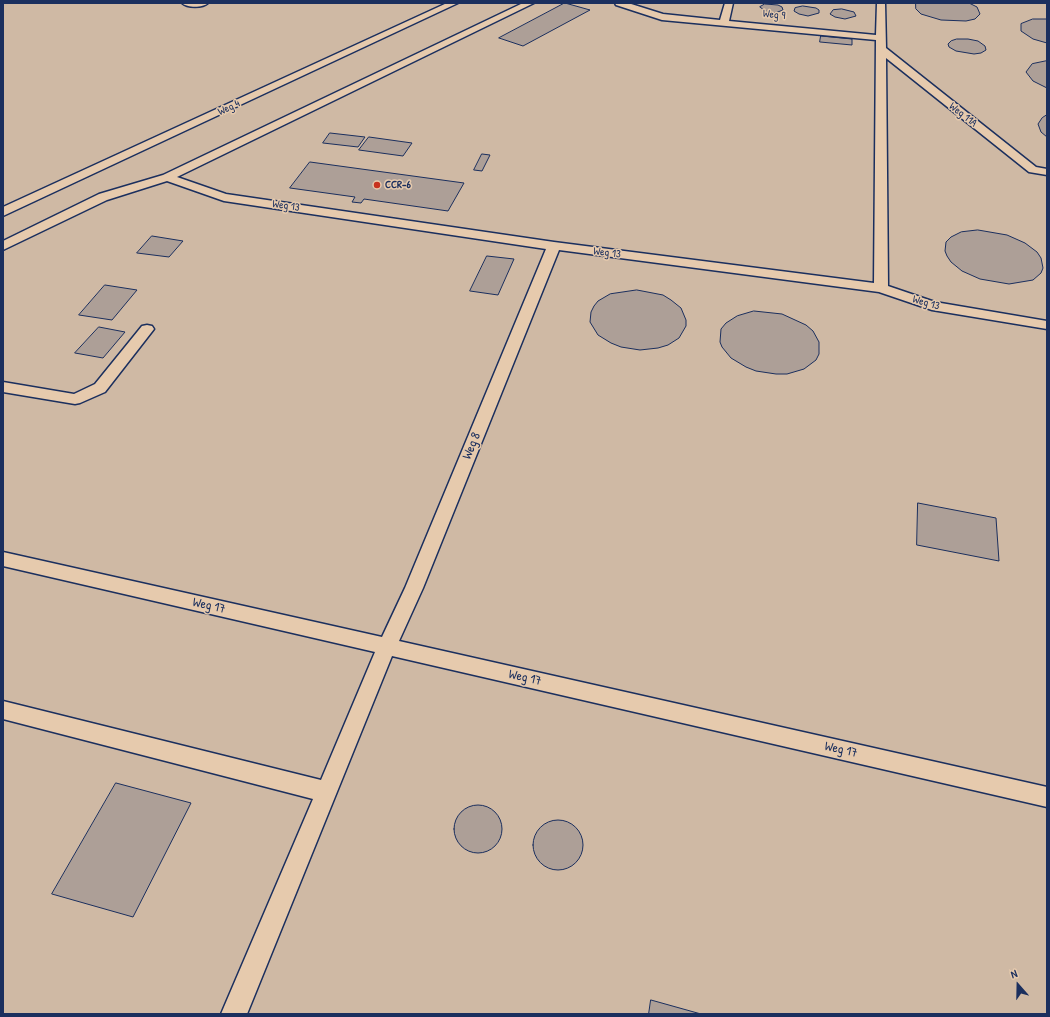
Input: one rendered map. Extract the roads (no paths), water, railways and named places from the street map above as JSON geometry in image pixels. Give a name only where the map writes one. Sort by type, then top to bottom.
[{"type":"lane","points":[[186,3],[204,3]]},
{"type":"lane","name":"Weg 4","points":[[3,212],[454,3]]},
{"type":"lane","points":[[3,246],[103,197],[167,177],[530,3]]},
{"type":"lane","name":"Weg 9","points":[[618,3],[662,17],[882,38]]},
{"type":"lane","points":[[724,22],[729,3]]},
{"type":"lane","points":[[881,3],[881,288]]},
{"type":"lane","name":"Weg 11A","points":[[882,50],[1034,170],[1047,172]]},
{"type":"lane","name":"Weg 13","points":[[167,177],[224,197],[554,246],[881,288],[932,306],[1047,325]]},
{"type":"lane","name":"Weg 8","points":[[234,1014],[387,646],[414,588],[554,246]]},
{"type":"lane","points":[[3,387],[75,399],[100,388],[147,329]]},
{"type":"lane","name":"Weg 17","points":[[3,559],[1047,797]]},
{"type":"lane","points":[[3,710],[327,792]]},
{"type":"place","name":"CCR-6","points":[[377,185]]}]
